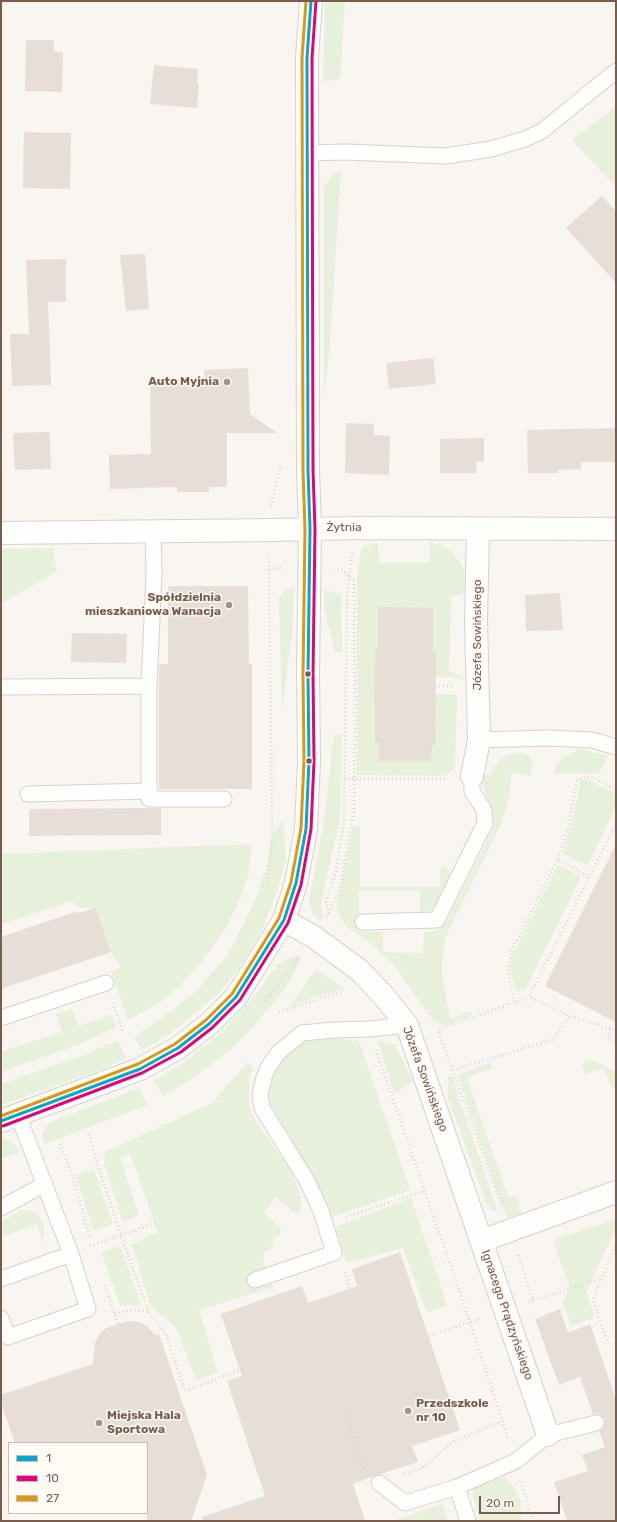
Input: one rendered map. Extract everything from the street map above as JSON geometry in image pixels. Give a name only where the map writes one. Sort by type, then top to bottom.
[{"type":"street","points":[[9,1118],[140,1069],[178,1048],[209,1024],[236,997],[284,920],[296,883],[306,829],[309,761],[308,674],[310,529],[307,58],[310,1]]},
{"type":"street","name":"Żytnia","points":[[1,533],[354,528],[616,529]]},
{"type":"street","name":"Józefa Sowińskiego","points":[[472,776],[479,740],[476,620],[478,529]]},
{"type":"street","name":"Józefa Sowińskiego","points":[[284,920],[314,937],[358,970],[382,994],[407,1025],[481,1241]]},
{"type":"street","name":"Ignacego Prądzyńskiego","points":[[548,1435],[481,1241],[616,1192]]},
{"type":"lane","points":[[307,153],[346,152],[446,156],[491,149],[525,139],[542,131],[616,70]]},
{"type":"lane","points":[[153,532],[154,572],[148,686],[149,799],[224,799]]},
{"type":"lane","points":[[1,687],[148,686]]},
{"type":"lane","points":[[479,740],[548,738],[592,740],[616,747]]},
{"type":"lane","points":[[363,922],[436,920],[484,823],[484,810],[472,791],[472,776]]},
{"type":"lane","points":[[28,794],[150,791]]},
{"type":"lane","points":[[1,1018],[106,983]]},
{"type":"lane","points":[[255,1280],[334,1253],[320,1211],[307,1181],[262,1108],[260,1094],[264,1077],[269,1066],[278,1053],[302,1033],[407,1025]]},
{"type":"lane","points":[[1,1318],[8,1337],[88,1309],[71,1254],[44,1184],[9,1118]]},
{"type":"lane","points":[[1,1208],[44,1184]]},
{"type":"lane","points":[[1,1279],[71,1254]]},
{"type":"lane","points":[[379,1483],[405,1503],[457,1486],[516,1460],[548,1435],[596,1423]]},
{"type":"lane","points":[[457,1486],[468,1521]]},
{"type":"path","points":[[333,920],[329,914],[326,902],[335,875],[344,822],[347,598],[352,551]]},
{"type":"path","points":[[268,886],[272,844],[269,554]]},
{"type":"path","points":[[269,568],[290,568]]},
{"type":"path","points":[[326,919],[340,888],[354,811],[354,581],[342,570],[329,569]]},
{"type":"path","points":[[435,686],[461,685]]},
{"type":"path","points":[[344,779],[445,779],[449,777]]},
{"type":"path","points":[[515,1002],[508,972],[512,949],[558,859],[569,823],[577,781],[582,778],[593,777],[616,790]]},
{"type":"path","points":[[438,1030],[529,997],[616,824]]},
{"type":"path","points":[[558,859],[590,877]]},
{"type":"path","points":[[279,1012],[350,989]]},
{"type":"path","points":[[529,997],[570,1016],[616,1031]]},
{"type":"path","points":[[452,1070],[552,1040],[570,1016]]},
{"type":"path","points":[[369,1029],[470,1322],[501,1422],[516,1460],[534,1521]]},
{"type":"path","points":[[610,1029],[608,1039],[616,1040]]},
{"type":"path","points":[[89,1134],[121,1236],[149,1312],[165,1332],[185,1391],[240,1370]]},
{"type":"path","points":[[60,1144],[72,1174],[94,1252]]},
{"type":"path","points":[[324,1224],[425,1191]]},
{"type":"path","points":[[71,1254],[155,1223]]},
{"type":"path","points":[[608,1344],[593,1300],[616,1244]]},
{"type":"path","points":[[533,1300],[601,1279]]},
{"type":"path","points":[[104,1280],[118,1324]]},
{"type":"path","points":[[115,1314],[135,1310],[149,1312]]},
{"type":"path","points":[[429,1336],[470,1322]]},
{"type":"path","points":[[346,1414],[364,1469],[379,1483],[422,1468],[454,1441],[501,1422]]},
{"type":"green space","points":[[325,1],[345,1],[340,78],[337,80],[323,81]]},
{"type":"green space","points":[[616,106],[616,187],[572,140]]},
{"type":"green space","points":[[341,170],[330,342],[324,397],[324,187],[333,174]]},
{"type":"green space","points":[[430,542],[446,547],[453,553],[465,572],[467,582],[466,592],[451,597],[449,671],[465,678],[436,677],[436,652],[433,652],[378,607],[378,683],[374,683],[374,704],[379,704],[375,725],[375,743],[379,743],[379,761],[431,761],[432,745],[435,745],[435,694],[457,695],[455,766],[453,770],[445,776],[357,775],[357,579],[362,546],[378,543],[379,563],[430,562]]},
{"type":"green space","points":[[53,548],[57,571],[1,604],[1,549]]},
{"type":"green space","points":[[294,589],[293,625],[282,710],[279,597],[285,590]]},
{"type":"green space","points":[[324,590],[341,594],[342,652],[335,652],[324,608]]},
{"type":"green space","points":[[342,734],[340,818],[321,904],[323,917],[320,921],[313,915],[309,900],[323,827],[334,735]]},
{"type":"green space","points":[[579,749],[608,755],[599,774],[554,774],[556,766],[561,759]]},
{"type":"green space","points":[[513,753],[526,754],[530,758],[532,765],[531,776],[511,774],[510,793],[502,822],[451,925],[446,937],[443,951],[443,985],[451,1019],[471,1012],[472,1015],[448,1025],[441,1024],[429,1015],[393,964],[370,943],[345,925],[336,908],[353,826],[360,825],[360,887],[440,887],[441,867],[446,868],[450,872],[433,909],[427,911],[420,911],[420,891],[359,891],[359,931],[383,932],[383,952],[423,953],[424,932],[436,931],[445,925],[492,832],[494,817],[493,810],[485,794],[481,776],[486,774],[490,775],[500,760]]},
{"type":"green space","points":[[581,780],[588,780],[616,794],[616,806],[588,865],[563,854]]},
{"type":"green space","points":[[283,821],[286,859],[278,889],[263,928],[244,961],[221,991],[170,1034],[142,1050],[134,1037],[178,1006],[197,990],[231,950],[256,898],[266,868],[272,835]]},
{"type":"green space","points":[[251,844],[249,873],[240,899],[226,928],[206,956],[181,985],[159,1003],[128,1020],[111,971],[121,966],[111,952],[96,908],[79,908],[72,901],[1,924],[1,854]]},
{"type":"green space","points":[[558,865],[581,877],[525,990],[516,992],[510,969],[512,955]]},
{"type":"green space","points":[[296,956],[302,958],[285,989],[249,1032],[227,1052],[195,1077],[163,1096],[154,1080],[180,1065],[221,1033],[260,989],[273,970],[282,961]]},
{"type":"green space","points":[[316,969],[343,988],[290,1006]]},
{"type":"green space","points":[[72,1009],[79,1026],[111,1015],[116,1028],[74,1046],[1,1072],[1,1052],[62,1032],[56,1014]]},
{"type":"green space","points":[[310,1039],[340,1039],[359,1041],[410,1190],[331,1217],[270,1102],[269,1085],[271,1071],[298,1044]]},
{"type":"green space","points":[[377,1040],[395,1045],[413,1082],[394,1093]]},
{"type":"green space","points":[[118,1041],[126,1058],[98,1071],[1,1105],[1,1084],[78,1057]]},
{"type":"green space","points":[[587,1060],[594,1061],[616,1072],[616,1087],[612,1088],[604,1068],[585,1074],[582,1066]]},
{"type":"green space","points":[[247,1063],[253,1067],[249,1080],[249,1107],[255,1120],[288,1167],[297,1185],[301,1199],[301,1207],[299,1213],[293,1211],[275,1197],[264,1213],[281,1228],[279,1236],[271,1242],[274,1247],[265,1252],[263,1263],[273,1287],[199,1310],[218,1373],[196,1380],[177,1329],[157,1312],[149,1302],[132,1244],[158,1232],[130,1154],[120,1157],[139,1215],[123,1222],[104,1164],[105,1152],[212,1103]]},
{"type":"green space","points":[[489,1063],[492,1067],[491,1069],[469,1076],[468,1081],[507,1194],[510,1198],[516,1196],[522,1214],[508,1217],[506,1216],[458,1076]]},
{"type":"green space","points":[[450,1076],[454,1078],[457,1093],[497,1209],[496,1211],[493,1211],[486,1203],[448,1099],[448,1077]]},
{"type":"green space","points":[[139,1088],[147,1105],[44,1144],[42,1133],[50,1122]]},
{"type":"green space","points":[[2,1138],[13,1143],[20,1152],[1,1159]]},
{"type":"green space","points":[[94,1169],[113,1224],[94,1231],[75,1175]]},
{"type":"green space","points":[[411,1198],[447,1305],[427,1313],[403,1248],[346,1263],[336,1227]]},
{"type":"green space","points":[[21,1210],[36,1213],[42,1220],[44,1227],[43,1243],[37,1224],[1,1237],[1,1222]]},
{"type":"green space","points":[[616,1219],[616,1228],[586,1292],[595,1317],[572,1326],[563,1303],[569,1286],[553,1240]]},
{"type":"green space","points":[[120,1246],[141,1305],[120,1305],[101,1252]]},
{"type":"green space","points":[[505,1477],[515,1489],[520,1500],[521,1521],[480,1521],[473,1497],[473,1489],[480,1484]]},
{"type":"green space","points":[[442,1504],[448,1521],[393,1521]]},
{"type":"building","points":[[26,40],[54,40],[54,51],[63,52],[62,92],[25,91]]},
{"type":"building","points":[[154,65],[198,69],[197,83],[199,83],[197,108],[150,104]]},
{"type":"building","points":[[24,132],[71,133],[70,189],[23,188]]},
{"type":"building","points":[[602,196],[616,211],[616,283],[566,228]]},
{"type":"building","points":[[145,254],[149,309],[126,311],[120,255]]},
{"type":"building","points":[[66,259],[66,302],[48,302],[51,385],[12,386],[10,334],[29,334],[26,260]]},
{"type":"building","points":[[433,358],[436,384],[389,389],[386,363]]},
{"type":"building","points":[[248,368],[250,414],[277,433],[227,433],[227,487],[209,487],[209,492],[177,492],[177,487],[110,489],[109,455],[151,454],[150,382],[205,380],[204,370]]},
{"type":"building","points":[[346,423],[374,424],[374,435],[390,436],[389,475],[345,473]]},
{"type":"building","points":[[616,428],[616,462],[581,462],[581,469],[558,470],[558,473],[528,473],[527,430]]},
{"type":"building","points":[[50,432],[51,469],[15,470],[13,433]]},
{"type":"building","points":[[484,438],[484,462],[476,462],[477,473],[440,473],[440,439]]},
{"type":"building","points":[[168,586],[248,586],[249,664],[252,664],[252,789],[159,789],[159,664],[168,664]]},
{"type":"building","points":[[560,593],[563,630],[526,631],[525,595]]},
{"type":"building","points":[[378,607],[433,608],[433,652],[436,652],[435,745],[432,745],[431,761],[379,761],[379,743],[375,743],[374,704],[375,650],[378,650]]},
{"type":"building","points":[[72,633],[127,634],[126,663],[71,662]]},
{"type":"building","points":[[161,808],[161,835],[29,836],[29,809]]},
{"type":"building","points":[[616,844],[616,1022],[545,986]]},
{"type":"building","points":[[96,908],[111,952],[1,989],[1,937],[78,911],[78,913]]},
{"type":"building","points":[[400,1252],[460,1430],[412,1446],[418,1462],[353,1484],[365,1521],[202,1521],[202,1517],[265,1496],[227,1381],[242,1376],[221,1314],[302,1286],[308,1303],[357,1286],[352,1269]]},
{"type":"building","points":[[560,1309],[568,1333],[590,1324],[616,1400],[616,1521],[567,1521],[554,1482],[588,1471],[582,1455],[605,1447],[599,1431],[604,1426],[605,1420],[599,1414],[593,1414],[580,1377],[559,1385],[535,1319]]},
{"type":"building","name":"Miejska Hala Sportowa","points":[[128,1321],[140,1322],[148,1327],[155,1335],[159,1334],[207,1475],[191,1521],[147,1521],[148,1442],[15,1442],[1,1403],[1,1395],[93,1364],[95,1343],[100,1333],[106,1328]]},
{"type":"transit line","name":"27","points":[[1,1116],[138,1064],[175,1044],[206,1020],[232,994],[279,918],[291,882],[301,828],[304,761],[303,674],[305,529],[303,470],[302,58],[306,1]]},
{"type":"transit line","name":"1","points":[[1,1121],[140,1069],[178,1048],[209,1024],[236,997],[284,920],[296,883],[306,829],[309,761],[308,674],[310,529],[308,470],[307,58],[311,1]]},
{"type":"transit line","name":"10","points":[[3,1126],[142,1073],[181,1052],[212,1028],[240,1000],[288,923],[301,885],[311,829],[314,761],[313,674],[315,529],[313,470],[312,58],[316,1]]},
{"type":"place","name":"Auto Myjnia","points":[[227,382]]},
{"type":"place","name":"Spółdzielnia mieszkaniowa Wanacja","points":[[229,605]]},
{"type":"place","name":"Przedszkole nr 10","points":[[408,1411]]},
{"type":"place","name":"Miejska Hala Sportowa","points":[[99,1423]]}]
